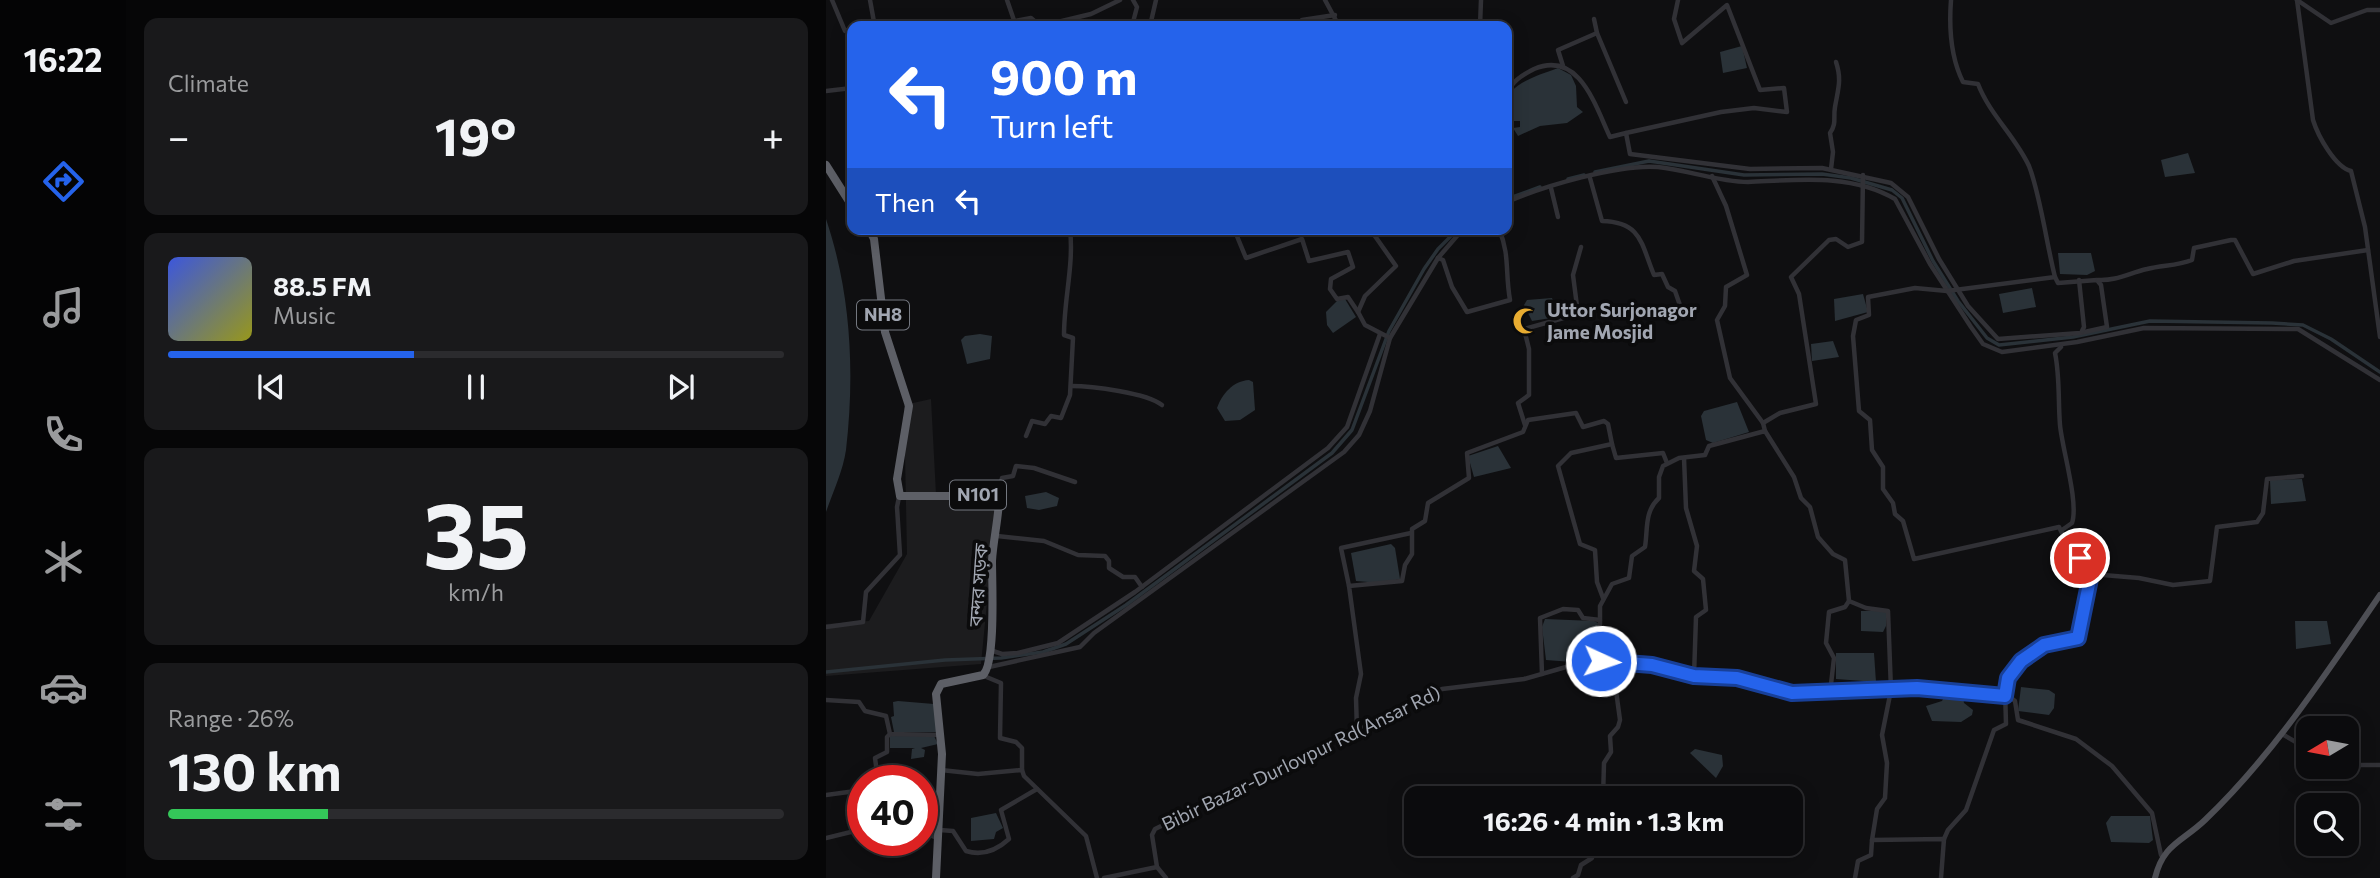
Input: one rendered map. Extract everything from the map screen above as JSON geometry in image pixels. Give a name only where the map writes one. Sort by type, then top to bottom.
[{"type":"highway","points":[[826,165],[847,198]]},
{"type":"highway","name":"NH8","points":[[872,235],[885,332],[907,399],[897,479],[900,496]]},
{"type":"highway","name":"N101","points":[[900,496],[998,496]]},
{"type":"highway","name":"বন্দর সড়ক","points":[[989,665],[995,609],[992,559],[997,536],[998,496]]},
{"type":"highway","points":[[936,878],[941,835],[941,735],[936,694],[941,684],[983,675],[989,665]]},
{"type":"main road","points":[[2155,878],[2161,855],[2204,820],[2281,733],[2380,595]]},
{"type":"street","points":[[832,0],[845,31],[847,30]]},
{"type":"street","points":[[870,0],[874,21]]},
{"type":"street","points":[[1007,0],[1014,21]]},
{"type":"street","points":[[1061,21],[1091,14],[1120,0]]},
{"type":"street","points":[[1133,0],[1137,7],[1133,21]]},
{"type":"street","points":[[1151,21],[1156,0]]},
{"type":"street","points":[[1325,0],[1337,21]]},
{"type":"street","points":[[1480,21],[1482,0]]},
{"type":"street","points":[[1512,84],[1544,65],[1573,70],[1581,80],[1610,137],[1721,112],[1754,108],[1787,112],[1784,88],[1760,90],[1727,5],[1682,43],[1674,19],[1678,0]]},
{"type":"street","points":[[1951,0],[1950,21],[1957,71],[1963,82],[1978,84],[1987,108],[2014,140],[2029,168],[2055,277],[2059,283],[2124,278],[2148,268],[2181,264],[2192,260],[2194,248],[2231,240],[2235,240],[2253,274],[2294,261],[2368,250]]},
{"type":"street","points":[[2297,0],[2331,23],[2367,10],[2380,10]]},
{"type":"street","points":[[2297,0],[2313,120],[2318,134],[2343,169],[2351,172],[2368,250],[2380,337]]},
{"type":"street","points":[[1303,20],[1335,15]]},
{"type":"street","points":[[1594,19],[1597,33],[1626,102]]},
{"type":"street","points":[[1563,67],[1558,50],[1597,33]]},
{"type":"street","points":[[1831,169],[1833,152],[1830,133],[1836,124],[1834,108],[1841,83],[1836,62]]},
{"type":"street","points":[[826,91],[847,89]]},
{"type":"street","points":[[1626,133],[1630,153],[1639,157],[1750,169],[1796,166],[1831,169],[1863,174],[1891,183],[1908,197],[1958,290],[1976,316],[1998,339],[2080,336]]},
{"type":"street","points":[[1512,200],[1602,173],[1642,167],[1748,181],[1804,179],[1861,185],[1895,199],[1947,291],[1983,344],[2002,352],[2080,336],[2163,326],[2298,329],[2380,380]]},
{"type":"street","points":[[1763,423],[1780,414],[1816,404],[1799,294],[1791,277],[1829,240],[1836,239],[1849,247],[1862,242],[1863,174]]},
{"type":"street","points":[[1712,176],[1726,206],[1747,272],[1726,287],[1725,306],[1717,320],[1730,378],[1763,423],[1765,432],[1794,477],[1801,498],[1810,507],[1818,537],[1833,554],[1845,560],[1849,601],[1845,607],[1828,613],[1826,643],[1834,658],[1830,692]]},
{"type":"street","points":[[1590,178],[1602,221],[1622,223],[1636,232],[1654,275],[1662,274],[1668,287],[1675,291],[1682,311]]},
{"type":"street","points":[[1551,188],[1558,217]]},
{"type":"street","points":[[1026,436],[1032,421],[1045,424],[1051,415],[1060,418],[1071,386],[1073,338],[1064,335],[1064,299],[1072,265],[1070,235]]},
{"type":"street","points":[[1236,235],[1246,258],[1302,239],[1309,261],[1348,252],[1353,267],[1331,279],[1330,289],[1337,299],[1348,297],[1365,325],[1390,338]]},
{"type":"street","points":[[1358,312],[1365,296],[1396,265],[1374,235]]},
{"type":"street","points":[[989,665],[1080,647],[1094,633],[1345,452],[1359,435],[1370,411],[1390,338],[1438,258],[1458,235]]},
{"type":"street","points":[[1438,258],[1443,260],[1452,287],[1467,312],[1510,300],[1506,270],[1508,254],[1501,235]]},
{"type":"street","points":[[1526,430],[1518,403],[1529,396],[1529,349],[1524,329],[1578,314],[1573,275],[1581,247]]},
{"type":"street","points":[[2055,277],[1947,291],[1915,288],[1897,294],[1870,296],[1869,315],[1856,320],[1853,330],[1859,411],[1870,420],[1872,450],[1883,467],[1883,489],[1894,503],[1895,514],[1903,521],[1913,558],[2054,527],[2062,530],[2071,551],[2091,574],[2140,578],[2173,585],[2210,581],[2217,527],[2257,522],[2263,513],[2267,479],[2302,476]]},
{"type":"street","points":[[2079,280],[2084,327],[2080,336]]},
{"type":"street","points":[[2062,530],[2072,523],[2074,508],[2060,427],[2062,400],[2055,354],[2059,348],[2080,336],[2108,326],[2101,285],[2097,280]]},
{"type":"street","points":[[989,651],[1018,653],[1058,643],[1142,587],[1295,474],[1343,433],[1358,403],[1380,334]]},
{"type":"street","points":[[1071,386],[1107,387],[1117,393],[1154,398],[1162,405]]},
{"type":"street","points":[[1526,430],[1528,420],[1577,413],[1583,427],[1606,422],[1616,458],[1663,453],[1667,463]]},
{"type":"street","points":[[1349,586],[1402,581],[1405,565],[1412,554],[1411,533],[1415,526],[1425,522],[1428,503],[1469,478],[1467,453],[1526,430]]},
{"type":"street","points":[[1603,598],[1612,584],[1629,578],[1632,556],[1645,547],[1647,520],[1652,505],[1659,498],[1660,473],[1667,463],[1684,457],[1703,456],[1709,446],[1765,432]]},
{"type":"street","points":[[1601,661],[1603,598],[1597,582],[1595,550],[1580,544],[1558,466],[1571,453],[1612,444]]},
{"type":"street","points":[[1684,457],[1686,508],[1697,546],[1694,571],[1703,579],[1706,608],[1696,617],[1694,676]]},
{"type":"street","points":[[998,496],[1002,478],[1013,476],[1017,466],[1042,470],[1075,482]]},
{"type":"street","points":[[826,627],[863,622],[866,592],[900,555],[897,507],[900,496]]},
{"type":"street","points":[[1357,730],[1356,698],[1361,674],[1341,548],[1411,533]]},
{"type":"street","points":[[997,536],[1044,541],[1078,555],[1105,556],[1110,561],[1109,568],[1123,577],[1135,577],[1142,587]]},
{"type":"street","points":[[1941,878],[1944,839],[1948,830],[1966,810],[1993,732],[2006,724],[2005,696],[2008,678],[2021,661],[2044,645],[2077,639],[2091,574]]},
{"type":"street","points":[[1849,601],[1866,608],[1888,611],[1891,690],[1882,735],[1887,763],[1885,798],[1877,809],[1871,855],[1857,861],[1854,878]]},
{"type":"street","points":[[1542,674],[1540,618],[1569,608],[1578,610],[1583,618],[1601,620]]},
{"type":"street","points":[[1603,786],[1604,763],[1611,752],[1610,736],[1620,720],[1612,661]]},
{"type":"street","name":"Bibir Bazar-Durlovpur Rd(Ansar Rd)","points":[[1157,867],[1153,835],[1155,829],[1442,688],[1542,674],[1580,663],[1612,661],[1652,665],[1694,676],[1737,678],[1792,693],[1957,690],[2005,696]]},
{"type":"street","points":[[983,675],[1001,683],[1000,738],[1016,742],[1022,748],[1024,776],[1086,836],[1097,878]]},
{"type":"street","points":[[2005,696],[2014,701],[2018,720],[2076,739],[2112,766],[2152,813],[2161,855]]},
{"type":"street","points":[[826,700],[859,702],[865,711],[886,716],[890,734],[887,737],[887,752],[876,758],[876,765]]},
{"type":"street","points":[[2281,733],[2296,742]]},
{"type":"street","points":[[890,734],[941,735]]},
{"type":"street","points":[[2359,765],[2380,765]]},
{"type":"street","points":[[941,771],[978,774],[1022,769]]},
{"type":"street","points":[[938,835],[953,831],[966,851],[975,854],[993,849],[1009,839],[1001,810],[1037,789]]},
{"type":"street","points":[[826,794],[847,792]]},
{"type":"street","points":[[826,838],[847,833]]},
{"type":"street","points":[[1872,840],[1944,839]]},
{"type":"street","points":[[1573,878],[1578,875],[1581,864],[1593,856]]},
{"type":"street","points":[[1104,878],[1157,867],[1166,878]]},
{"type":"shaded area","points":[[1742,46],[1747,68],[1723,73],[1720,52]]},
{"type":"shaded area","points":[[1558,68],[1571,75],[1576,86],[1577,107],[1583,112],[1567,123],[1540,126],[1518,136],[1513,128],[1520,127],[1520,121],[1512,121],[1512,91],[1527,80]]},
{"type":"shaded area","points":[[2188,153],[2195,173],[2165,177],[2161,160]]},
{"type":"shaded area","points":[[826,219],[846,304],[850,391],[846,450],[826,512]]},
{"type":"shaded area","points":[[2058,253],[2091,253],[2095,271],[2087,275],[2060,274]]},
{"type":"shaded area","points":[[2032,288],[2036,307],[2003,313],[1999,294]]},
{"type":"shaded area","points":[[1863,294],[1868,312],[1835,321],[1834,299]]},
{"type":"shaded area","points":[[1552,298],[1555,307],[1551,318],[1532,321],[1524,305],[1527,300]]},
{"type":"shaded area","points":[[1345,299],[1356,317],[1333,333],[1327,325],[1326,312],[1337,301]]},
{"type":"shaded area","points":[[965,336],[992,336],[990,359],[967,364],[961,340]]},
{"type":"shaded area","points":[[1833,341],[1839,357],[1812,361],[1811,344]]},
{"type":"shaded area","points":[[1249,380],[1253,382],[1255,410],[1240,420],[1225,421],[1217,408],[1222,398],[1233,386]]},
{"type":"shaded area","points":[[931,399],[936,494],[997,499],[981,664],[826,676],[826,624],[869,621],[907,554],[904,405]]},
{"type":"shaded area","points":[[1737,402],[1749,432],[1713,443],[1706,440],[1701,416],[1704,411]]},
{"type":"shaded area","points":[[1498,446],[1511,468],[1474,477],[1468,456]]},
{"type":"shaded area","points":[[2302,479],[2306,501],[2271,504],[2270,480]]},
{"type":"shaded area","points":[[1046,492],[1059,498],[1057,506],[1039,510],[1027,508],[1025,496]]},
{"type":"shaded area","points":[[1391,544],[1395,548],[1400,579],[1381,583],[1356,581],[1351,553]]},
{"type":"shaded area","points":[[1861,611],[1886,611],[1886,626],[1883,632],[1861,631]]},
{"type":"shaded area","points":[[1545,619],[1598,623],[1596,654],[1582,655],[1572,662],[1546,660],[1542,627]]},
{"type":"shaded area","points":[[2295,621],[2327,621],[2331,644],[2296,649]]},
{"type":"shaded area","points":[[1836,653],[1874,653],[1876,682],[1836,679]]},
{"type":"shaded area","points":[[2021,687],[2049,690],[2055,694],[2054,708],[2049,715],[2018,711]]},
{"type":"shaded area","points":[[1946,693],[1962,693],[1964,703],[1973,710],[1972,715],[1961,722],[1932,721],[1926,706],[1942,701]]},
{"type":"shaded area","points":[[893,702],[934,704],[938,732],[894,732],[891,717],[894,716]]},
{"type":"shaded area","points":[[890,736],[934,736],[938,744],[921,748],[925,750],[924,757],[911,759],[912,749],[915,748],[890,748]]},
{"type":"shaded area","points":[[1695,749],[1722,755],[1723,766],[1716,778],[1690,753]]},
{"type":"shaded area","points":[[996,813],[1003,828],[996,832],[994,839],[971,841],[971,818]]},
{"type":"shaded area","points":[[2111,816],[2150,816],[2153,840],[2149,843],[2111,842],[2106,823]]},
{"type":"waterway","points":[[1595,172],[1649,161],[1744,175],[1822,174],[1851,178],[1892,190],[1902,198],[1933,261],[1958,301],[1987,338],[1999,345],[2073,337],[2150,321],[2303,325],[2331,339],[2380,372]]},
{"type":"waterway","points":[[1568,179],[1584,175]]},
{"type":"waterway","points":[[1512,197],[1540,187]]},
{"type":"waterway","points":[[826,672],[945,660],[1001,658],[1043,652],[1066,644],[1126,605],[1332,453],[1352,430],[1389,331],[1424,269],[1452,235]]},
{"type":"place","name":"Uttor Surjonagor Jame Mosjid","points":[[1526,321]]},
{"type":"route","points":[[1601,661],[1652,665],[1694,676],[1737,678],[1792,693],[1917,688],[2005,696],[2008,678],[2021,661],[2039,647],[2078,638],[2091,574],[2080,558]]}]
